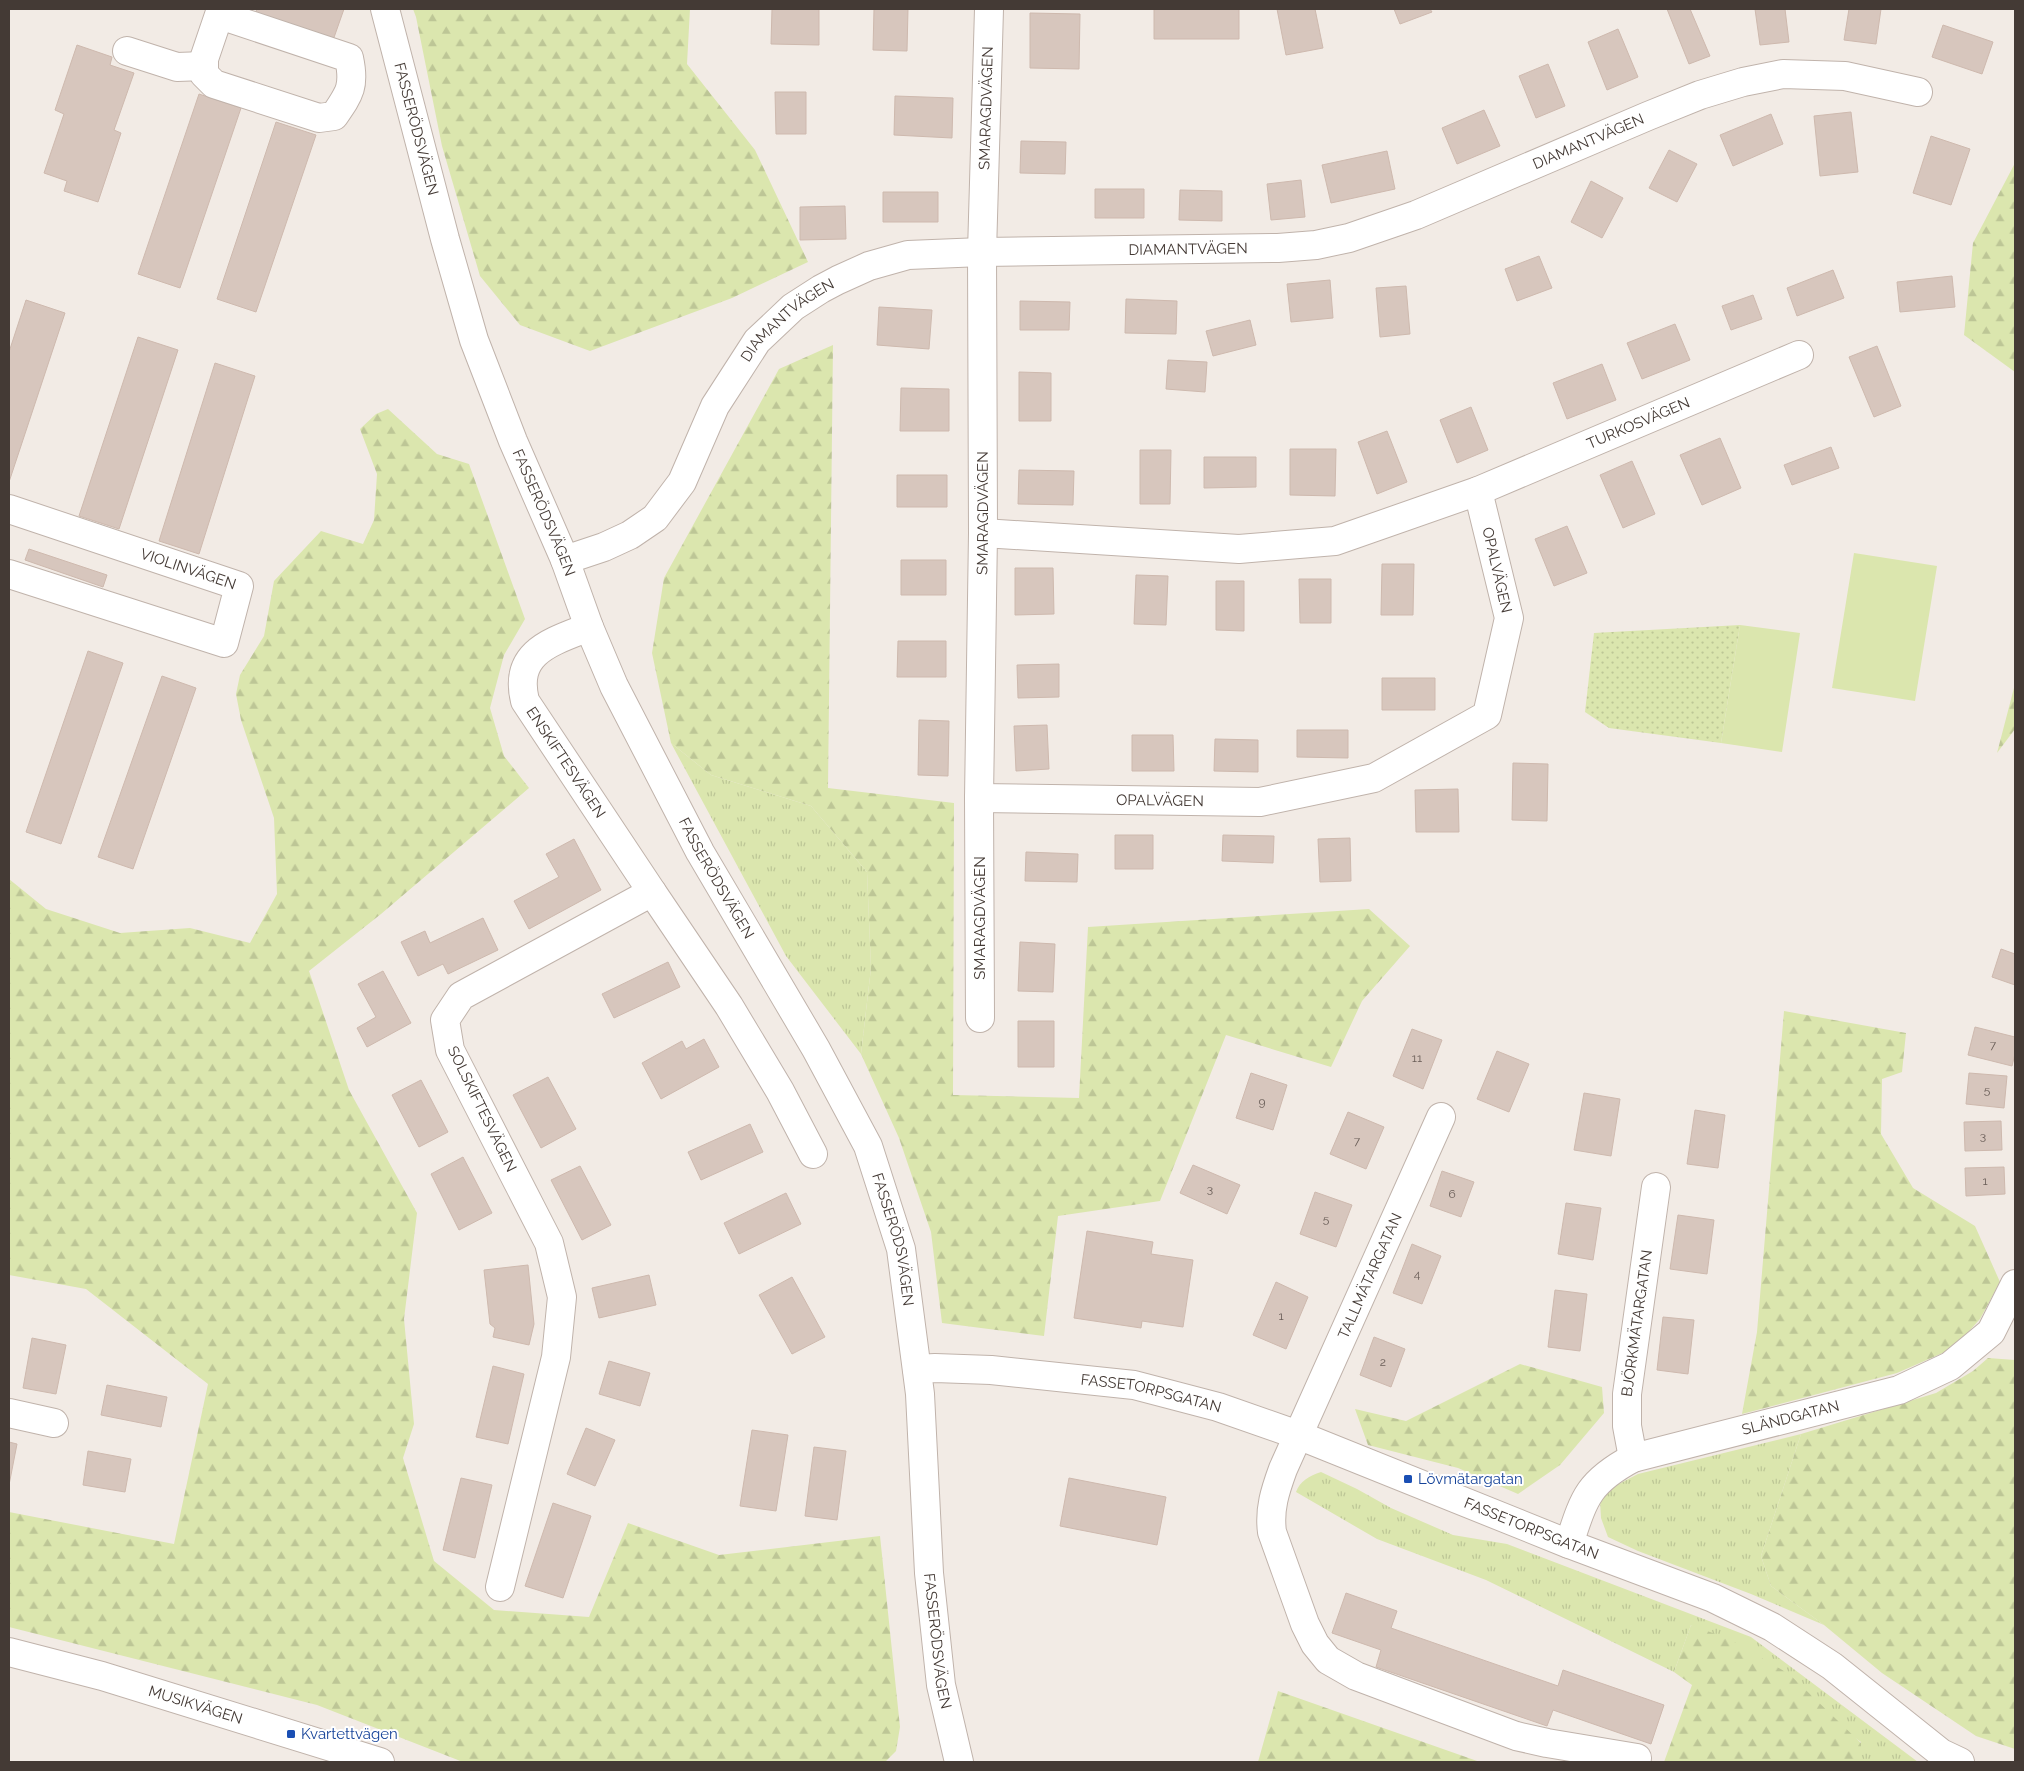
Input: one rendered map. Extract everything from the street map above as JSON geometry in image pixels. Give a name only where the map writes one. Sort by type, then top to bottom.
[{"type":"street","name":"FASSERÖDSVÄGEN","points":[[385,9],[445,239],[474,340],[513,441],[565,560],[588,627],[614,686],[700,852],[816,1049],[868,1146],[901,1249],[917,1369],[929,1573],[941,1685],[959,1762]]},
{"type":"street","name":"SMARAGDVÄGEN","points":[[980,1018],[979,798],[983,532],[982,252],[989,9]]},
{"type":"street","points":[[220,12],[349,58],[353,76],[348,97],[334,116],[319,118],[214,84],[204,74],[204,59],[220,12]]},
{"type":"street","points":[[127,51],[176,67],[204,66]]},
{"type":"street","name":"DIAMANTVÄGEN","points":[[565,560],[604,547],[630,535],[655,518],[682,482],[715,406],[757,341],[793,307],[821,289],[869,266],[908,256],[982,252],[1278,248],[1316,245],[1349,238],[1416,215],[1700,95],[1743,82],[1783,74],[1845,76],[1918,92]]},
{"type":"street","name":"TURKOSVÄGEN","points":[[1478,490],[1799,355]]},
{"type":"street","points":[[983,532],[1239,549],[1335,541],[1478,490]]},
{"type":"street","name":"OPALVÄGEN","points":[[979,798],[1260,802],[1374,778],[1487,715],[1509,618],[1478,490]]},
{"type":"street","name":"VIOLINVÄGEN","points":[[9,509],[239,586],[224,643],[9,574]]},
{"type":"street","name":"ENSKIFTESVÄGEN","points":[[588,627],[548,644],[534,653],[527,663],[522,690],[525,702],[652,892]]},
{"type":"street","points":[[652,892],[729,1006],[780,1091],[813,1154]]},
{"type":"street","name":"SOLSKIFTESVÄGEN","points":[[500,1587],[556,1357],[562,1297],[549,1243],[450,1050],[444,1020],[462,996],[652,892]]},
{"type":"street","name":"TALLMÄTARGATAN","points":[[1298,1435],[1441,1117]]},
{"type":"street","name":"BJÖRKMÄTARGATAN","points":[[1633,1458],[1627,1426],[1627,1394],[1656,1187]]},
{"type":"street","name":"SLÄNDGATAN","points":[[1569,1544],[1587,1496],[1594,1486],[1611,1470],[1633,1458],[1899,1390],[1950,1366],[1991,1332],[2015,1284]]},
{"type":"street","name":"FASSETORPSGATAN","points":[[917,1369],[991,1370],[1134,1385],[1218,1407],[1298,1435],[1569,1544],[1713,1598],[1772,1627],[1832,1666],[1941,1753],[1960,1762]]},
{"type":"street","points":[[9,1413],[54,1423]]},
{"type":"street","points":[[1298,1435],[1273,1496],[1270,1517],[1272,1532],[1305,1624],[1315,1644],[1328,1660],[1356,1676],[1516,1736],[1637,1758]]},
{"type":"street","name":"MUSIKVÄGEN","points":[[9,1652],[102,1676],[380,1762]]},
{"type":"green space","points":[[413,9],[690,9],[687,64],[755,150],[808,262],[732,298],[590,351],[520,325],[480,276],[442,146]]},
{"type":"green space","points":[[2015,163],[2015,372],[1964,335],[1973,243]]},
{"type":"green space","points":[[833,345],[828,788],[954,803],[953,1095],[1079,1098],[1088,927],[1369,909],[1410,946],[1362,1001],[1331,1067],[1226,1035],[1160,1201],[1058,1216],[1044,1336],[942,1323],[931,1232],[899,1138],[861,1054],[871,968],[867,872],[811,806],[711,775],[671,743],[652,653],[664,578],[779,369]]},
{"type":"green space","points":[[388,409],[437,454],[469,464],[525,619],[504,655],[490,708],[504,756],[529,788],[381,914],[309,971],[349,1090],[417,1213],[404,1319],[414,1424],[403,1458],[434,1561],[494,1610],[589,1617],[628,1523],[719,1555],[880,1536],[900,1727],[896,1751],[885,1762],[463,1762],[317,1705],[9,1627],[9,1512],[174,1544],[208,1384],[86,1289],[9,1275],[9,879],[46,909],[120,933],[190,928],[250,943],[277,894],[274,818],[241,720],[236,694],[240,675],[264,636],[274,581],[321,531],[363,544],[374,520],[377,474],[360,429],[376,414]]},
{"type":"green space","points":[[1854,553],[1937,566],[1915,701],[1832,688]]},
{"type":"green space","points":[[1740,625],[1721,743],[1609,728],[1585,712],[1594,633]]},
{"type":"green space","points":[[1740,625],[1800,633],[1782,752],[1721,743]]},
{"type":"green space","points":[[2015,684],[2015,729],[1997,753]]},
{"type":"green space","points":[[671,743],[711,775],[811,806],[867,872],[871,968],[861,1054],[786,956]]},
{"type":"green space","points":[[1784,1011],[1906,1033],[1902,1072],[1882,1079],[1881,1134],[1913,1188],[1975,1226],[2000,1282],[1980,1319],[1954,1348],[1897,1373],[1742,1414],[1757,1332]]},
{"type":"green space","points":[[1988,1358],[2015,1360],[2015,1749],[1976,1736],[1882,1673],[1824,1625],[1771,1586],[1761,1556],[1801,1434],[1936,1393],[1973,1371]]},
{"type":"green space","points":[[1520,1364],[1602,1387],[1604,1413],[1560,1465],[1518,1494],[1458,1468],[1368,1445],[1355,1409],[1406,1421]]},
{"type":"green space","points":[[1801,1434],[1761,1556],[1771,1586],[1824,1625],[1751,1594],[1638,1551],[1608,1537],[1601,1518],[1600,1501],[1613,1487],[1638,1474]]},
{"type":"green space","points":[[1321,1472],[1391,1508],[1453,1535],[1507,1544],[1751,1637],[1918,1762],[1861,1762],[1861,1742],[1691,1625],[1674,1672],[1486,1580],[1377,1539],[1296,1492],[1306,1479]]},
{"type":"green space","points":[[1691,1625],[1729,1639],[1789,1674],[1861,1743],[1861,1762],[1664,1762],[1692,1685],[1674,1672]]},
{"type":"green space","points":[[1278,1691],[1480,1762],[1258,1762]]},
{"type":"building","points":[[257,9],[344,9],[331,46],[253,19]]},
{"type":"building","points":[[772,9],[819,9],[819,45],[771,44]]},
{"type":"building","points":[[874,9],[908,9],[907,51],[873,50]]},
{"type":"building","points":[[1154,9],[1239,9],[1239,39],[1154,39]]},
{"type":"building","points":[[1277,9],[1315,9],[1323,48],[1286,55]]},
{"type":"building","points":[[1394,9],[1430,9],[1432,12],[1400,24]]},
{"type":"building","points":[[1667,9],[1690,9],[1710,56],[1689,64]]},
{"type":"building","points":[[1755,9],[1785,9],[1789,42],[1760,45]]},
{"type":"building","points":[[1849,9],[1881,9],[1876,44],[1844,40]]},
{"type":"building","points":[[1030,13],[1080,14],[1079,69],[1030,68]]},
{"type":"building","points":[[1943,25],[1993,42],[1982,74],[1932,57]]},
{"type":"building","points":[[1618,29],[1638,77],[1607,90],[1588,42]]},
{"type":"building","points":[[77,45],[112,57],[110,65],[134,73],[114,130],[121,133],[98,202],[64,191],[67,181],[44,173],[64,114],[55,110]]},
{"type":"building","points":[[1548,64],[1565,106],[1536,118],[1519,76]]},
{"type":"building","points":[[775,92],[806,92],[806,134],[776,134]]},
{"type":"building","points":[[199,94],[241,108],[180,288],[138,274]]},
{"type":"building","points":[[895,96],[953,98],[952,138],[894,135]]},
{"type":"building","points":[[1484,110],[1500,146],[1457,164],[1442,128]]},
{"type":"building","points":[[1851,112],[1858,172],[1820,176],[1814,116]]},
{"type":"building","points":[[1771,114],[1783,144],[1733,166],[1720,135]]},
{"type":"building","points":[[276,122],[316,135],[256,312],[217,299]]},
{"type":"building","points":[[1931,136],[1970,149],[1951,205],[1913,193]]},
{"type":"building","points":[[1021,141],[1066,142],[1065,174],[1020,173]]},
{"type":"building","points":[[1669,150],[1697,164],[1677,202],[1649,188]]},
{"type":"building","points":[[1387,151],[1395,189],[1331,203],[1322,165]]},
{"type":"building","points":[[1301,180],[1305,217],[1271,220],[1267,184]]},
{"type":"building","points":[[1591,181],[1623,198],[1602,238],[1571,222]]},
{"type":"building","points":[[1095,189],[1144,189],[1144,218],[1095,218]]},
{"type":"building","points":[[1180,190],[1222,191],[1222,221],[1179,220]]},
{"type":"building","points":[[883,192],[938,192],[938,222],[883,222]]},
{"type":"building","points":[[845,206],[846,239],[800,240],[800,207]]},
{"type":"building","points":[[1539,256],[1552,288],[1517,301],[1505,269]]},
{"type":"building","points":[[1833,270],[1844,298],[1797,316],[1787,288]]},
{"type":"building","points":[[1952,276],[1955,307],[1900,312],[1897,282]]},
{"type":"building","points":[[1330,280],[1333,318],[1291,322],[1287,284]]},
{"type":"building","points":[[1406,286],[1410,334],[1380,337],[1376,288]]},
{"type":"building","points":[[1753,295],[1762,319],[1731,330],[1722,306]]},
{"type":"building","points":[[1126,299],[1177,301],[1176,334],[1125,333]]},
{"type":"building","points":[[26,300],[65,313],[9,482],[9,352]]},
{"type":"building","points":[[1020,301],[1070,302],[1069,330],[1020,330]]},
{"type":"building","points":[[879,307],[932,310],[929,349],[877,345]]},
{"type":"building","points":[[1250,320],[1256,345],[1213,356],[1206,331]]},
{"type":"building","points":[[1675,324],[1690,360],[1642,379],[1627,343]]},
{"type":"building","points":[[138,337],[178,350],[119,529],[79,516]]},
{"type":"building","points":[[1877,346],[1901,406],[1874,417],[1849,357]]},
{"type":"building","points":[[1168,360],[1207,362],[1205,392],[1166,389]]},
{"type":"building","points":[[215,363],[255,376],[199,554],[159,541]]},
{"type":"building","points":[[1602,364],[1616,400],[1567,419],[1553,383]]},
{"type":"building","points":[[1019,372],[1051,373],[1051,421],[1019,421]]},
{"type":"building","points":[[901,388],[949,389],[949,431],[900,431]]},
{"type":"building","points":[[1471,407],[1488,450],[1457,463],[1440,420]]},
{"type":"building","points":[[1387,431],[1407,482],[1377,494],[1358,442]]},
{"type":"building","points":[[1720,438],[1741,488],[1702,505],[1680,455]]},
{"type":"building","points":[[1831,447],[1839,468],[1792,485],[1784,465]]},
{"type":"building","points":[[1290,449],[1336,449],[1335,496],[1290,495]]},
{"type":"building","points":[[1140,450],[1171,450],[1170,504],[1140,504]]},
{"type":"building","points":[[1204,457],[1256,457],[1256,487],[1204,488]]},
{"type":"building","points":[[1632,461],[1655,514],[1623,528],[1600,475]]},
{"type":"building","points":[[1019,470],[1074,471],[1073,505],[1018,504]]},
{"type":"building","points":[[897,475],[947,475],[947,507],[897,507]]},
{"type":"building","points":[[1567,526],[1587,573],[1554,586],[1535,539]]},
{"type":"building","points":[[29,549],[107,575],[103,587],[25,560]]},
{"type":"building","points":[[901,560],[946,560],[946,595],[901,595]]},
{"type":"building","points":[[1382,564],[1414,564],[1413,615],[1381,615]]},
{"type":"building","points":[[1015,568],[1053,568],[1054,614],[1015,615]]},
{"type":"building","points":[[1136,575],[1168,576],[1166,625],[1134,624]]},
{"type":"building","points":[[1299,579],[1331,579],[1331,623],[1300,623]]},
{"type":"building","points":[[1216,581],[1244,581],[1244,631],[1216,630]]},
{"type":"building","points":[[898,641],[946,641],[946,677],[897,677]]},
{"type":"building","points":[[88,651],[123,663],[61,844],[26,832]]},
{"type":"building","points":[[1059,664],[1059,697],[1018,698],[1017,665]]},
{"type":"building","points":[[162,676],[196,688],[133,869],[98,857]]},
{"type":"building","points":[[1382,678],[1435,678],[1435,710],[1382,710]]},
{"type":"building","points":[[919,720],[949,721],[948,776],[918,775]]},
{"type":"building","points":[[1047,725],[1049,769],[1016,771],[1014,726]]},
{"type":"building","points":[[1297,730],[1348,730],[1348,758],[1297,757]]},
{"type":"building","points":[[1132,735],[1173,735],[1174,771],[1132,771]]},
{"type":"building","points":[[1215,739],[1258,740],[1258,772],[1214,771]]},
{"type":"building","points":[[1513,763],[1548,764],[1547,821],[1512,820]]},
{"type":"building","points":[[1458,789],[1459,832],[1416,832],[1415,790]]},
{"type":"building","points":[[1115,835],[1153,835],[1153,869],[1115,869]]},
{"type":"building","points":[[1223,835],[1274,836],[1273,863],[1222,861]]},
{"type":"building","points":[[1350,838],[1351,881],[1320,882],[1318,839]]},
{"type":"building","points":[[574,839],[601,890],[529,929],[514,901],[559,877],[546,854]]},
{"type":"building","points":[[1026,852],[1078,854],[1077,882],[1025,881]]},
{"type":"building","points":[[483,918],[498,950],[448,974],[443,964],[418,976],[401,942],[425,931],[430,943]]},
{"type":"building","points":[[1020,942],[1055,944],[1053,992],[1018,991]]},
{"type":"building","points":[[2001,949],[2015,954],[2015,985],[1992,977]]},
{"type":"building","points":[[668,962],[680,987],[614,1018],[602,994]]},
{"type":"building","points":[[383,971],[411,1023],[367,1047],[357,1028],[376,1017],[358,984]]},
{"type":"building","points":[[1018,1021],[1054,1021],[1054,1067],[1018,1067]]},
{"type":"building","points":[[1975,1027],[2015,1037],[2015,1054],[2012,1066],[1968,1055]]},
{"type":"building","points":[[1412,1029],[1442,1040],[1423,1089],[1393,1076]]},
{"type":"building","points":[[704,1039],[719,1067],[661,1099],[642,1063],[682,1041],[686,1049]]},
{"type":"building","points":[[1497,1051],[1529,1064],[1509,1112],[1477,1099]]},
{"type":"building","points":[[1251,1073],[1287,1085],[1273,1130],[1236,1118]]},
{"type":"building","points":[[1969,1073],[2007,1076],[2004,1108],[1966,1104]]},
{"type":"building","points":[[548,1077],[576,1129],[541,1148],[513,1095]]},
{"type":"building","points":[[421,1080],[448,1132],[419,1147],[392,1095]]},
{"type":"building","points":[[1584,1093],[1620,1099],[1611,1156],[1574,1150]]},
{"type":"building","points":[[1695,1110],[1725,1115],[1718,1168],[1687,1164]]},
{"type":"building","points":[[1348,1112],[1384,1127],[1366,1169],[1330,1154]]},
{"type":"building","points":[[2001,1121],[2002,1150],[1965,1151],[1964,1122]]},
{"type":"building","points":[[750,1124],[763,1152],[701,1180],[688,1152]]},
{"type":"building","points":[[463,1157],[492,1213],[459,1230],[431,1174]]},
{"type":"building","points":[[1193,1165],[1240,1185],[1227,1214],[1180,1193]]},
{"type":"building","points":[[580,1166],[611,1225],[582,1240],[551,1180]]},
{"type":"building","points":[[2004,1167],[2005,1194],[1966,1196],[1965,1168]]},
{"type":"building","points":[[1442,1171],[1474,1182],[1461,1217],[1430,1206]]},
{"type":"building","points":[[1315,1192],[1352,1205],[1336,1247],[1300,1234]]},
{"type":"building","points":[[786,1193],[801,1224],[739,1254],[724,1223]]},
{"type":"building","points":[[1566,1203],[1601,1208],[1593,1260],[1558,1254]]},
{"type":"building","points":[[1678,1215],[1714,1220],[1707,1274],[1670,1269]]},
{"type":"building","points":[[1087,1231],[1153,1242],[1151,1254],[1193,1260],[1183,1327],[1142,1321],[1141,1328],[1074,1318]]},
{"type":"building","points":[[1412,1244],[1441,1256],[1422,1304],[1393,1293]]},
{"type":"building","points":[[528,1265],[534,1324],[529,1345],[493,1337],[495,1328],[490,1324],[484,1270]]},
{"type":"building","points":[[649,1275],[656,1305],[599,1318],[592,1288]]},
{"type":"building","points":[[792,1277],[825,1337],[792,1354],[759,1295]]},
{"type":"building","points":[[1276,1282],[1308,1297],[1286,1349],[1253,1335]]},
{"type":"building","points":[[1555,1290],[1587,1294],[1580,1351],[1548,1347]]},
{"type":"building","points":[[1663,1317],[1694,1320],[1688,1374],[1657,1370]]},
{"type":"building","points":[[1374,1337],[1405,1349],[1391,1387],[1360,1375]]},
{"type":"building","points":[[32,1338],[66,1345],[56,1394],[23,1388]]},
{"type":"building","points":[[609,1361],[650,1373],[640,1406],[599,1394]]},
{"type":"building","points":[[493,1366],[524,1374],[508,1444],[476,1437]]},
{"type":"building","points":[[107,1385],[167,1397],[161,1427],[101,1415]]},
{"type":"building","points":[[586,1428],[615,1440],[595,1486],[567,1474]]},
{"type":"building","points":[[752,1430],[788,1435],[776,1511],[740,1506]]},
{"type":"building","points":[[9,1442],[17,1444],[9,1485]]},
{"type":"building","points":[[814,1447],[846,1451],[837,1520],[805,1516]]},
{"type":"building","points":[[88,1451],[131,1459],[125,1492],[83,1485]]},
{"type":"building","points":[[461,1478],[492,1485],[475,1558],[443,1550]]},
{"type":"building","points":[[1069,1478],[1166,1497],[1157,1545],[1060,1526]]},
{"type":"building","points":[[553,1503],[591,1516],[563,1598],[525,1586]]},
{"type":"building","points":[[1346,1593],[1397,1611],[1391,1628],[1558,1686],[1563,1670],[1664,1705],[1651,1744],[1553,1710],[1547,1726],[1376,1667],[1381,1650],[1332,1633]]},
{"type":"place","name":"Lövmätargatan","points":[[1408,1479]]},
{"type":"place","name":"Kvartettvägen","points":[[291,1734]]}]
